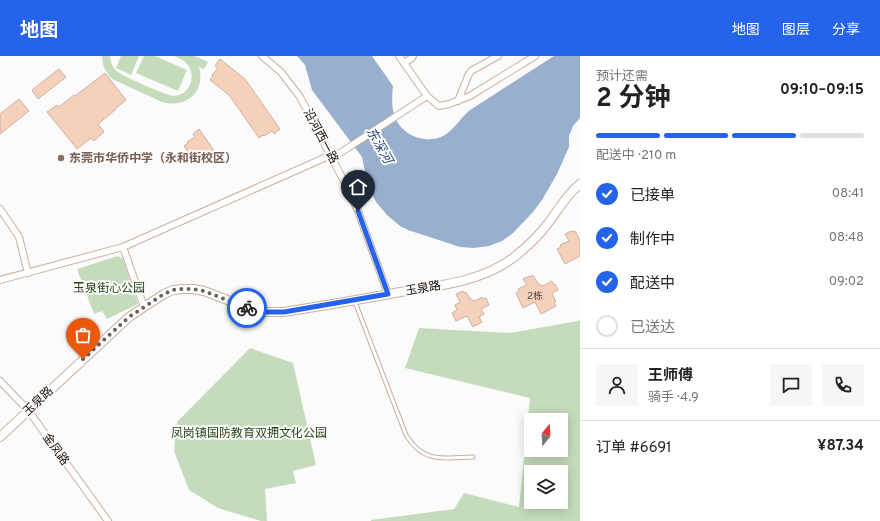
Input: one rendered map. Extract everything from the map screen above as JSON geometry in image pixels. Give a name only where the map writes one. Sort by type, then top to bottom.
[{"type":"street","name":"沿河西一路","points":[[262,56],[281,72],[300,97],[358,211],[388,294]]},
{"type":"street","points":[[399,56],[427,96],[439,106],[470,96],[535,56]]},
{"type":"street","points":[[404,64],[413,56]]},
{"type":"street","points":[[458,101],[471,71],[498,56]]},
{"type":"street","points":[[0,280],[123,247],[330,155],[340,153],[427,96]]},
{"type":"street","name":"玉泉路","points":[[0,437],[116,328],[144,307],[173,290],[193,289],[204,291],[262,312],[284,312],[466,280],[497,268],[527,246],[539,234],[569,194],[580,184]]},
{"type":"street","points":[[0,209],[19,237],[28,273]]},
{"type":"street","points":[[123,247],[144,307]]},
{"type":"street","name":"金凤路","points":[[0,381],[28,410],[108,521]]},
{"type":"lane","points":[[354,300],[406,435],[412,444],[429,456],[439,458],[473,457]]},
{"type":"green space","points":[[102,56],[110,56],[113,67],[122,74],[155,90],[174,96],[180,95],[188,89],[192,79],[190,69],[187,64],[183,60],[174,56],[194,56],[208,62],[204,69],[199,67],[200,84],[197,91],[186,101],[171,104],[162,102],[112,79],[105,69]]},
{"type":"green space","points":[[121,56],[139,56],[131,75],[116,68]]},
{"type":"green space","points":[[144,56],[155,56],[187,70],[178,91],[136,73]]},
{"type":"green space","name":"玉泉街心公园","points":[[118,256],[123,259],[138,304],[107,319],[102,311],[94,314],[77,269]]},
{"type":"green space","points":[[580,320],[580,521],[371,521],[454,509],[464,493],[519,507],[524,457],[568,457],[568,413],[528,413],[530,398],[405,368],[419,328],[510,333]]},
{"type":"green space","name":"凤岗镇国防教育双拥文化公园","points":[[250,348],[293,363],[316,465],[293,471],[296,483],[265,489],[267,521],[261,521],[218,508],[189,490],[174,451],[177,422]]},
{"type":"water","name":"东深河","points":[[297,56],[372,56],[393,86],[393,109],[398,123],[407,133],[420,138],[434,139],[445,135],[470,110],[554,56],[580,56],[580,118],[573,126],[569,136],[569,147],[557,174],[542,200],[533,212],[513,233],[502,241],[489,246],[474,248],[460,247],[408,230],[400,226],[387,215],[376,202],[368,186],[362,157],[312,90],[305,65]]},
{"type":"building","points":[[220,59],[245,79],[280,129],[274,134],[272,131],[259,138],[229,95],[210,80],[218,68],[215,66]]},
{"type":"building","points":[[59,69],[66,77],[38,99],[32,90]]},
{"type":"building","points":[[105,73],[126,100],[98,124],[104,132],[94,141],[91,138],[77,149],[47,112],[57,105],[59,107]]},
{"type":"building","points":[[19,99],[29,111],[0,134],[0,114]]},
{"type":"building","points":[[199,129],[217,155],[211,159],[209,156],[201,162],[200,160],[196,163],[184,146],[195,137],[193,134]]},
{"type":"building","points":[[575,231],[580,240],[580,256],[565,264],[557,249],[561,247],[560,245],[569,241],[565,234]]},
{"type":"building","points":[[533,275],[538,284],[543,286],[552,281],[558,290],[552,293],[556,306],[541,314],[535,302],[523,308],[516,293],[519,291],[518,289],[527,285],[523,279]]},
{"type":"building","points":[[463,291],[464,293],[466,292],[470,299],[475,301],[482,297],[483,299],[486,298],[489,305],[481,309],[484,314],[479,317],[482,322],[473,327],[467,316],[456,321],[452,313],[457,310],[455,305],[460,302],[456,294]]},
{"type":"way so far","points":[[83,359],[129,317],[164,294],[173,290],[193,289],[204,291],[247,308]]},
{"type":"place","name":"东莞市华侨中学（永和街校区）","points":[[61,158]]},
{"type":"route","points":[[247,308],[262,312],[284,312],[388,294],[358,211]]}]
